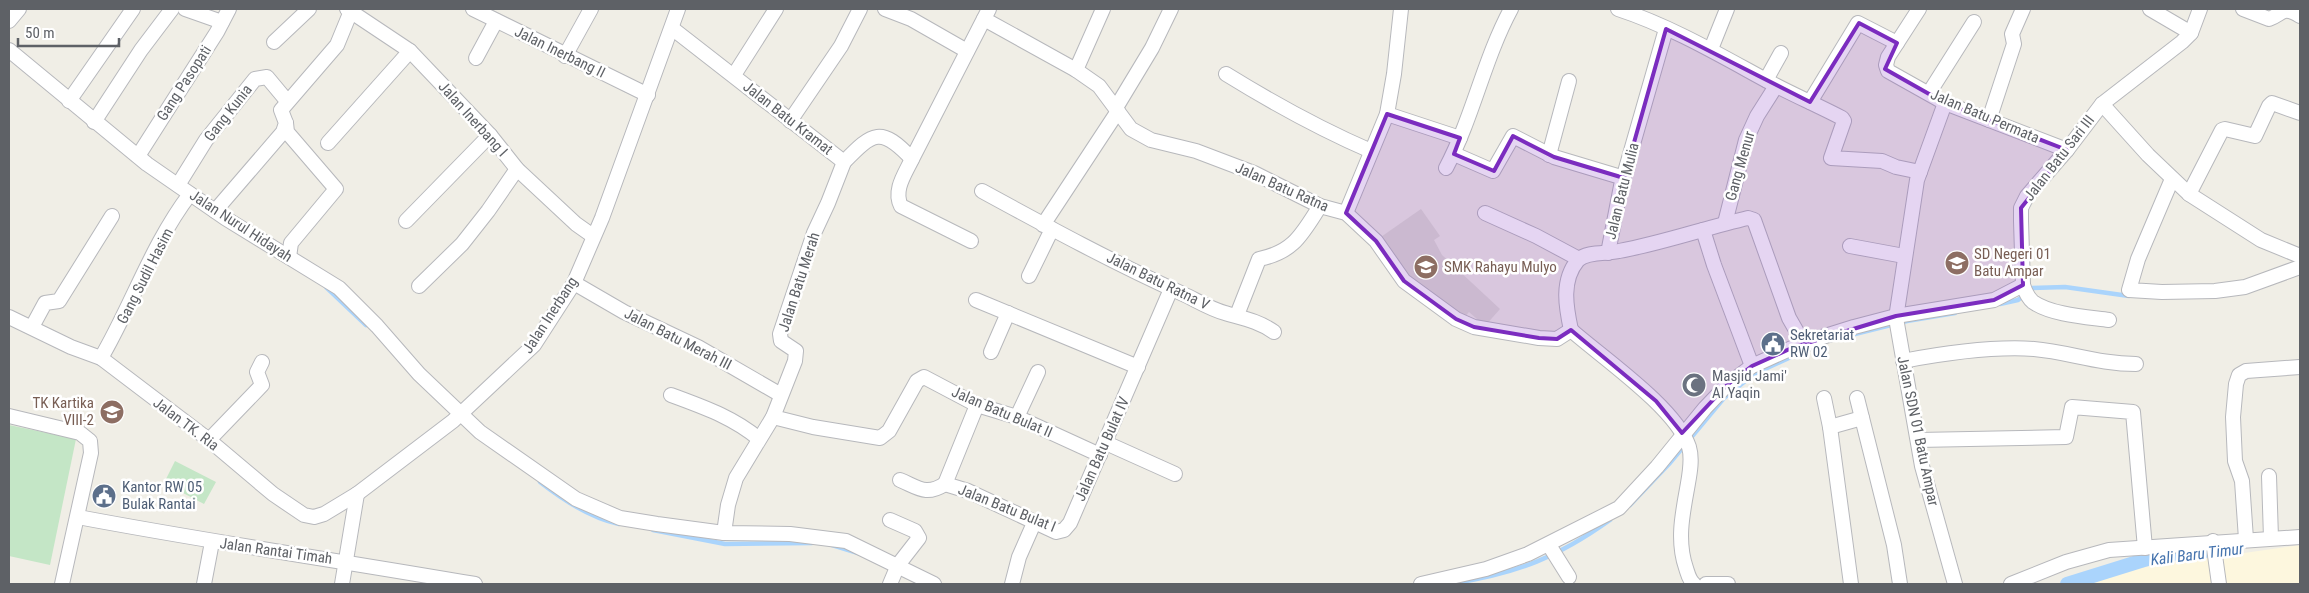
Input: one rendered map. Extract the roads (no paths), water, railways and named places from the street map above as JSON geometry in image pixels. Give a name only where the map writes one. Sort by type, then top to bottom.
[{"type":"street","points":[[9,21],[19,9]]},
{"type":"street","points":[[68,101],[133,9]]},
{"type":"street","points":[[94,122],[141,50],[172,9]]},
{"type":"street","points":[[185,9],[222,22]]},
{"type":"street","name":"Gang Pasopati","points":[[138,156],[217,32],[229,9]]},
{"type":"street","points":[[274,42],[309,9]]},
{"type":"street","name":"Jalan Inerbang II","points":[[473,9],[648,95]]},
{"type":"street","points":[[566,56],[591,9]]},
{"type":"street","name":"Jalan Inerbang","points":[[357,494],[457,418],[534,345],[574,283],[602,218],[673,29],[678,9]]},
{"type":"street","points":[[734,75],[776,9]]},
{"type":"street","points":[[790,121],[841,46],[860,9]]},
{"type":"street","points":[[885,9],[911,19],[967,51]]},
{"type":"street","points":[[1076,70],[1103,9]]},
{"type":"street","points":[[1029,276],[1048,227],[1152,48],[1171,9]]},
{"type":"street","points":[[1346,213],[1387,114],[1394,74],[1401,9]]},
{"type":"street","points":[[1446,168],[1454,154],[1500,30],[1511,9]]},
{"type":"street","points":[[1618,9],[1645,13],[1666,29],[1711,49],[1771,83],[1843,119],[1831,158],[1882,161],[1896,167],[1920,172]]},
{"type":"street","points":[[1711,49],[1727,9]]},
{"type":"street","name":"Jalan Batu Permata","points":[[1919,9],[1888,57],[1886,65],[1888,71],[1945,103],[2067,150]]},
{"type":"street","points":[[1989,120],[2014,44],[2012,34],[2023,9]]},
{"type":"street","points":[[2150,9],[2191,33],[2200,9]]},
{"type":"street","points":[[2244,9],[2269,19],[2278,12],[2285,11],[2300,16]]},
{"type":"street","points":[[289,257],[291,243],[336,189],[286,131],[288,127],[281,110],[337,45],[349,10]]},
{"type":"street","name":"Jalan Inerbang I","points":[[349,10],[410,51],[490,135],[517,169],[562,211],[593,236]]},
{"type":"street","points":[[971,241],[901,206],[897,198],[898,190],[912,159],[986,14]]},
{"type":"street","name":"Jalan Batu Ratna","points":[[986,14],[1076,70],[1098,86],[1131,129],[1151,140],[1196,151],[1254,173],[1320,206],[1346,213],[1376,241],[1404,281],[1456,319],[1474,327],[1538,338],[1557,339],[1571,330]]},
{"type":"street","points":[[476,58],[496,21]]},
{"type":"street","points":[[1929,94],[1974,22]]},
{"type":"street","points":[[1810,102],[1857,24],[1897,43]]},
{"type":"street","name":"Jalan Batu Kramat","points":[[673,29],[844,162],[868,139],[876,136],[895,143],[912,159]]},
{"type":"street","name":"Jalan Batu Mulia","points":[[1579,260],[1590,254],[1608,253],[1624,178],[1666,29]]},
{"type":"street","name":"Jalan Batu Sari III","points":[[2026,291],[2021,208],[2027,196],[2067,150],[2102,104],[2191,33]]},
{"type":"street","name":"Jalan Nurul Hidayah","points":[[9,50],[94,122],[189,195],[339,288],[376,326],[457,418],[576,499],[620,518],[724,533],[790,534],[833,538],[858,546],[894,572],[934,584]]},
{"type":"street","points":[[328,143],[410,51]]},
{"type":"street","name":"Gang Menur","points":[[1725,223],[1746,140],[1771,83],[1781,53]]},
{"type":"street","points":[[1226,74],[1282,109],[1371,151]]},
{"type":"street","name":"Gang Kunia","points":[[178,185],[206,140],[255,79],[267,77],[287,101]]},
{"type":"street","points":[[1549,155],[1569,81]]},
{"type":"street","points":[[1896,317],[1904,256],[1920,172],[1945,103]]},
{"type":"street","points":[[2102,104],[2172,179],[2189,194],[2261,240],[2300,256]]},
{"type":"street","points":[[2189,194],[2222,130],[2256,136],[2269,106],[2272,104],[2300,113]]},
{"type":"street","points":[[1387,114],[1460,138]]},
{"type":"street","points":[[215,211],[283,132],[286,123]]},
{"type":"street","points":[[406,221],[490,135]]},
{"type":"street","points":[[1454,154],[1493,171],[1513,136],[1549,155],[1579,166],[1624,178]]},
{"type":"street","name":"Jalan Batu Merah","points":[[724,533],[728,505],[736,478],[773,417],[795,361],[796,351],[781,340],[780,334],[814,233],[844,162]]},
{"type":"street","points":[[419,286],[462,244],[517,169]]},
{"type":"street","points":[[2172,179],[2138,259],[2129,290],[2162,292],[2225,290],[2245,287],[2300,267]]},
{"type":"street","name":"Jalan Batu Ratna V","points":[[982,191],[1048,227],[1171,289],[1223,313],[1237,315],[1266,326],[1274,332]]},
{"type":"street","name":"Gang Sudil Hasim","points":[[101,358],[119,328],[149,262],[189,195]]},
{"type":"street","points":[[1237,315],[1259,259],[1278,255],[1297,242],[1320,206]]},
{"type":"street","points":[[1485,213],[1536,236],[1579,260],[1568,282],[1566,304],[1571,330],[1656,402],[1685,439],[1690,473],[1680,540],[1681,552],[1690,579],[1694,584]]},
{"type":"street","points":[[32,327],[45,303],[59,302],[112,216]]},
{"type":"street","points":[[1608,253],[1640,248],[1725,223],[1748,218],[1754,220],[1789,318],[1804,344]]},
{"type":"street","points":[[1703,230],[1714,265],[1752,366]]},
{"type":"street","points":[[1850,246],[1904,256]]},
{"type":"street","name":"Jalan Batu Merah III","points":[[574,283],[624,312],[698,347],[781,395]]},
{"type":"street","name":"Jalan Batu Bulat IV","points":[[1064,530],[1070,523],[1103,449],[1171,289]]},
{"type":"street","points":[[1421,584],[1486,569],[1553,550],[1619,508],[1685,439],[1727,385],[1752,366],[1804,344],[1896,317],[1994,300],[2026,291],[2033,302],[2060,313],[2109,320]]},
{"type":"street","points":[[976,300],[1138,367]]},
{"type":"street","points":[[991,352],[1008,313]]},
{"type":"street","name":"Jalan TK. Ria","points":[[9,316],[71,347],[101,358],[209,440],[273,494],[306,516],[317,517],[324,514],[357,494]]},
{"type":"street","name":"Jalan SDN 01 Batu Ampar","points":[[1896,317],[1922,466],[1955,584]]},
{"type":"street","points":[[1903,362],[1987,350],[2034,349],[2111,364],[2136,364]]},
{"type":"street","points":[[209,440],[262,385],[256,372],[262,362]]},
{"type":"street","points":[[2246,539],[2242,481],[2235,461],[2233,417],[2236,384],[2239,375],[2246,371],[2300,367]]},
{"type":"street","points":[[1017,417],[1038,372]]},
{"type":"street","name":"Jalan Batu Bulat II","points":[[773,417],[846,434],[880,438],[885,436],[921,378],[926,378],[977,405],[1017,417],[1175,474]]},
{"type":"street","points":[[671,395],[727,416],[759,439]]},
{"type":"street","points":[[1824,398],[1830,427],[1851,584]]},
{"type":"street","points":[[1857,398],[1894,546],[1900,584]]},
{"type":"street","name":"Jalan Batu Bulat I","points":[[977,405],[945,484],[968,491],[1056,532],[1064,530]]},
{"type":"street","points":[[1918,440],[2066,437],[2072,408],[2133,412],[2145,548]]},
{"type":"street","points":[[9,416],[80,433],[90,441],[91,453],[62,584]]},
{"type":"street","points":[[1830,427],[1862,418]]},
{"type":"street","points":[[2269,476],[2271,538]]},
{"type":"street","points":[[900,480],[928,491],[935,490],[945,484]]},
{"type":"street","points":[[342,584],[357,494]]},
{"type":"street","name":"Jalan Rantai Timah","points":[[78,517],[212,542],[346,561],[475,584]]},
{"type":"street","points":[[890,520],[919,534],[919,538],[894,572]]},
{"type":"street","points":[[1012,584],[1019,557],[1034,523]]},
{"type":"street","points":[[2011,584],[2066,562],[2109,550],[2145,548],[2215,549],[2246,539],[2300,537]]},
{"type":"street","points":[[204,584],[212,542]]},
{"type":"street","points":[[2215,549],[2219,584]]},
{"type":"street","points":[[1553,550],[1569,577]]},
{"type":"street","points":[[1706,584],[1728,584]]},
{"type":"waterway","points":[[326,287],[366,325]]},
{"type":"waterway","points":[[2000,304],[2018,300],[2032,288],[2065,287],[2129,296]]},
{"type":"waterway","points":[[1851,335],[1907,321],[1955,313]]},
{"type":"waterway","points":[[1630,505],[1669,464],[1724,398],[1754,374],[1819,344]]},
{"type":"waterway","points":[[540,482],[577,507],[619,524]]},
{"type":"waterway","points":[[1455,583],[1498,574],[1537,562],[1573,544],[1610,520]]},
{"type":"waterway","points":[[653,530],[725,544],[812,543]]},
{"type":"waterway","points":[[832,545],[858,553]]},
{"type":"waterway","name":"Kali Baru Timur","points":[[2067,584],[2160,555],[2224,549]]},
{"type":"place","name":"SD Negeri 01 Batu Ampar","points":[[1957,263]]},
{"type":"place","name":"SMK Rahayu Mulyo","points":[[1426,267]]},
{"type":"place","name":"Sekretariat RW 02","points":[[1773,344]]},
{"type":"place","name":"Masjid Jami' Al Yaqin","points":[[1694,385]]},
{"type":"place","name":"TK Kartika VIII-2","points":[[112,412]]},
{"type":"place","name":"Kantor RW 05 Bulak Rantai","points":[[104,496]]}]
